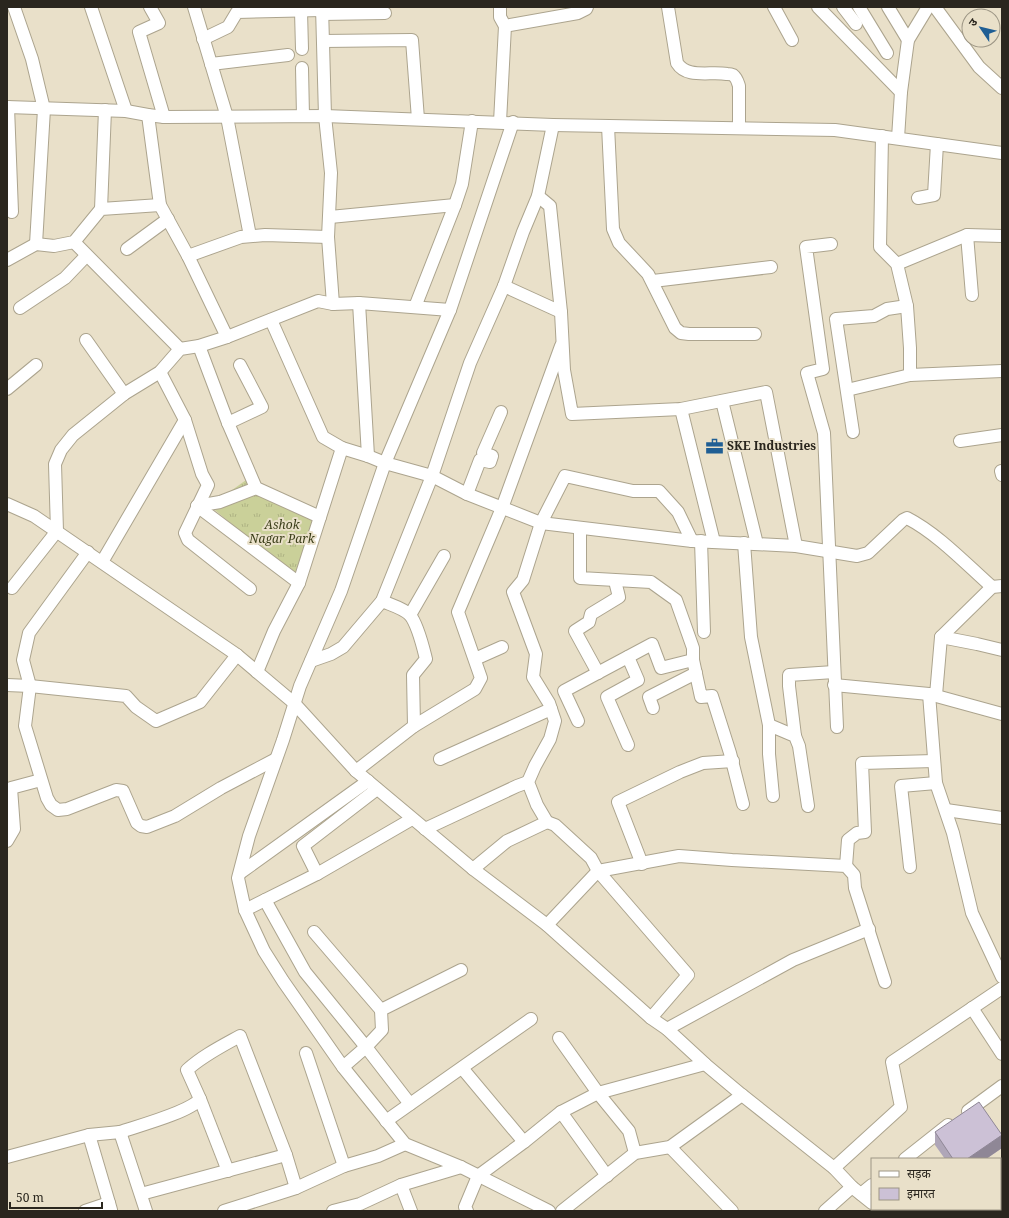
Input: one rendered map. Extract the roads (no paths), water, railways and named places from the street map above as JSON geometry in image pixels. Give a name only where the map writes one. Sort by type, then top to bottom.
[{"type":"street","points":[[14,7],[32,59],[44,108],[36,244]]},
{"type":"street","points":[[91,7],[126,111]]},
{"type":"street","points":[[150,7],[159,23],[139,32],[164,117]]},
{"type":"street","points":[[194,7],[227,117],[250,236]]},
{"type":"street","points":[[500,7],[500,17],[504,26],[500,122]]},
{"type":"street","points":[[504,26],[578,12],[586,9],[587,7]]},
{"type":"street","points":[[668,7],[677,63],[681,69],[695,73],[718,72],[733,75],[737,80],[739,86],[739,128]]},
{"type":"street","points":[[774,7],[792,40]]},
{"type":"street","points":[[818,7],[901,92]]},
{"type":"street","points":[[843,7],[856,24]]},
{"type":"street","points":[[859,7],[887,53]]},
{"type":"street","points":[[888,7],[908,40]]},
{"type":"street","points":[[898,138],[901,92],[908,40],[928,7]]},
{"type":"street","points":[[936,7],[979,67],[1002,88]]},
{"type":"street","points":[[301,11],[302,49]]},
{"type":"street","points":[[203,38],[228,27],[237,12],[322,11],[385,13]]},
{"type":"street","points":[[322,11],[325,116],[331,173],[328,237],[333,304]]},
{"type":"street","points":[[323,41],[412,40],[418,119]]},
{"type":"street","points":[[211,64],[288,55]]},
{"type":"street","points":[[302,68],[303,116]]},
{"type":"street","points":[[12,212],[7,107],[126,111],[148,116],[164,117],[325,116],[513,122],[552,125],[836,130],[1002,154]]},
{"type":"street","points":[[7,260],[36,244],[54,246],[74,242],[101,209],[105,110]]},
{"type":"street","points":[[148,116],[160,205],[188,256],[227,337]]},
{"type":"street","points":[[415,307],[455,205],[465,169],[472,121]]},
{"type":"street","points":[[513,122],[450,310],[385,463],[341,591],[294,703],[249,836],[238,878],[245,910],[264,951],[282,981],[343,1067],[405,1144],[461,1167],[550,1211]]},
{"type":"street","points":[[311,661],[331,654],[343,647],[382,601],[432,476],[470,363],[504,286],[523,232],[538,196],[552,125]]},
{"type":"street","points":[[608,126],[613,229],[619,243],[648,274],[675,328],[681,333],[689,334],[755,334]]},
{"type":"street","points":[[882,136],[880,247],[897,264],[907,306],[910,375]]},
{"type":"street","points":[[918,198],[934,195],[937,144]]},
{"type":"street","points":[[538,196],[550,206],[561,312],[564,370],[572,414],[681,409],[766,392],[796,546]]},
{"type":"street","points":[[101,209],[160,205]]},
{"type":"street","points":[[330,217],[455,205]]},
{"type":"street","points":[[127,249],[168,219]]},
{"type":"street","points":[[188,256],[241,237],[266,235],[328,237]]},
{"type":"street","points":[[897,264],[967,235],[1002,236]]},
{"type":"street","points":[[967,235],[972,295]]},
{"type":"street","points":[[74,242],[86,256],[180,349]]},
{"type":"street","points":[[831,244],[806,247],[823,369],[807,374],[824,433],[836,727]]},
{"type":"street","points":[[20,308],[65,278],[86,256]]},
{"type":"street","points":[[652,281],[771,267]]},
{"type":"street","points":[[504,286],[561,312]]},
{"type":"street","points":[[12,588],[57,531],[55,464],[61,450],[73,435],[124,394],[160,372],[180,349],[199,346],[227,337],[318,301],[333,304],[359,303],[450,310]]},
{"type":"street","points":[[359,303],[368,456]]},
{"type":"street","points":[[853,432],[836,319],[874,316],[887,309],[907,306]]},
{"type":"street","points":[[271,320],[323,437],[342,448],[385,463],[432,476],[467,494],[541,523],[697,541],[796,546],[857,556],[868,554],[903,520],[907,518],[916,522],[997,586],[941,637],[933,694],[934,761],[936,783],[953,833],[972,913],[1002,977]]},
{"type":"street","points":[[86,340],[124,394]]},
{"type":"street","points":[[356,772],[414,726],[475,689],[481,678],[458,612],[502,508],[563,342]]},
{"type":"street","points":[[199,346],[228,423],[256,488],[320,517]]},
{"type":"street","points":[[7,389],[36,365]]},
{"type":"street","points":[[228,423],[262,407],[240,365]]},
{"type":"street","points":[[847,390],[910,375],[1002,371]]},
{"type":"street","points":[[160,372],[185,420],[202,474],[208,485],[185,533],[188,540],[250,588]]},
{"type":"street","points":[[722,401],[757,544]]},
{"type":"street","points":[[681,409],[714,542]]},
{"type":"street","points":[[467,494],[480,460],[490,462],[492,456],[483,453],[501,412]]},
{"type":"street","points":[[102,562],[185,420]]},
{"type":"street","points":[[960,441],[1002,435]]},
{"type":"street","points":[[257,672],[274,631],[299,583],[342,448]]},
{"type":"street","points":[[651,1018],[688,975],[598,871],[591,858],[555,825],[547,822],[537,805],[528,782],[553,733],[555,721],[549,703],[534,676],[536,654],[513,592],[523,580],[541,523],[565,476],[633,491],[659,491],[678,512],[697,541],[704,632]]},
{"type":"street","points":[[197,506],[220,502],[256,488]]},
{"type":"street","points":[[7,504],[34,516],[57,531],[237,655],[294,703],[356,772],[473,870],[548,924],[651,1018],[667,1029],[742,1095],[834,1168],[856,1191],[871,1202]]},
{"type":"street","points":[[197,506],[299,583]]},
{"type":"street","points":[[580,528],[580,578],[650,582],[676,600],[693,648],[693,660],[701,697],[712,696],[733,761],[743,804]]},
{"type":"street","points":[[744,543],[751,637],[769,725],[769,754],[773,796]]},
{"type":"street","points":[[88,552],[29,633],[22,660],[30,686],[25,726],[41,780],[51,805],[58,810],[67,809],[116,790],[123,791],[137,823],[141,826],[147,827],[175,816],[221,788],[276,759]]},
{"type":"street","points":[[410,615],[444,556]]},
{"type":"street","points":[[598,673],[575,631],[589,622],[591,614],[619,597],[615,581]]},
{"type":"street","points":[[382,601],[399,608],[410,615],[422,642],[426,659],[413,675],[414,726]]},
{"type":"street","points":[[941,637],[1002,650]]},
{"type":"street","points":[[578,721],[564,691],[652,644],[661,668],[693,660]]},
{"type":"street","points":[[475,659],[502,647]]},
{"type":"street","points":[[7,686],[30,686],[126,696],[136,707],[156,721],[200,702],[237,655]]},
{"type":"street","points":[[628,657],[638,680],[607,697],[628,745]]},
{"type":"street","points":[[808,806],[799,746],[795,736],[789,675],[834,672]]},
{"type":"street","points":[[652,708],[648,697],[696,673]]},
{"type":"street","points":[[834,684],[933,694],[1002,714]]},
{"type":"street","points":[[440,759],[551,709]]},
{"type":"street","points":[[769,725],[795,736]]},
{"type":"street","points":[[642,864],[618,802],[680,772],[704,763],[733,761]]},
{"type":"street","points":[[846,866],[848,840],[857,833],[865,832],[862,762],[934,761]]},
{"type":"street","points":[[7,842],[14,829],[11,788],[41,780]]},
{"type":"street","points":[[240,873],[368,781]]},
{"type":"street","points":[[425,829],[516,786],[528,782]]},
{"type":"street","points":[[910,866],[901,786],[936,783]]},
{"type":"street","points":[[317,874],[303,846],[377,789]]},
{"type":"street","points":[[946,810],[1002,818]]},
{"type":"street","points":[[245,910],[317,874],[412,819]]},
{"type":"street","points":[[473,870],[508,841],[547,822]]},
{"type":"street","points":[[548,924],[598,871],[642,864],[678,856],[846,866],[854,875],[855,888],[885,982]]},
{"type":"street","points":[[266,900],[305,972],[410,1104]]},
{"type":"street","points":[[667,1029],[793,960],[869,929]]},
{"type":"street","points":[[314,932],[381,1010],[382,1030],[366,1047],[343,1067]]},
{"type":"street","points":[[381,1010],[461,970]]},
{"type":"street","points":[[834,1168],[901,1107],[892,1062],[1002,988]]},
{"type":"street","points":[[972,1008],[1002,1054]]},
{"type":"street","points":[[386,1121],[531,1019]]},
{"type":"street","points":[[228,1171],[200,1099],[186,1070],[201,1059],[240,1036],[286,1155],[296,1188]]},
{"type":"street","points":[[559,1038],[598,1093],[629,1132],[635,1153]]},
{"type":"street","points":[[306,1053],[344,1166]]},
{"type":"street","points":[[467,1211],[465,1206],[478,1176],[561,1112],[598,1093],[705,1064]]},
{"type":"street","points":[[462,1068],[524,1142]]},
{"type":"street","points":[[905,1158],[930,1138],[1002,1086]]},
{"type":"street","points":[[562,1211],[635,1153],[670,1147],[742,1095]]},
{"type":"street","points":[[7,1158],[89,1135],[120,1132],[185,1110],[197,1104],[200,1099]]},
{"type":"street","points":[[561,1112],[606,1176]]},
{"type":"street","points":[[120,1132],[146,1211]]},
{"type":"street","points":[[85,1211],[110,1207],[89,1135]]},
{"type":"street","points":[[224,1211],[296,1188],[344,1166],[378,1156],[405,1144]]},
{"type":"street","points":[[670,1147],[724,1209]]},
{"type":"street","points":[[141,1194],[286,1155]]},
{"type":"street","points":[[333,1211],[360,1204],[401,1185],[461,1167]]},
{"type":"street","points":[[401,1185],[411,1211]]},
{"type":"street","points":[[825,1211],[856,1191],[871,1185]]},
{"type":"place","name":"SKE Industries","points":[[714,446]]},
{"type":"park label","name":"Ashok Nagar Park","points":[[282,532]]}]
